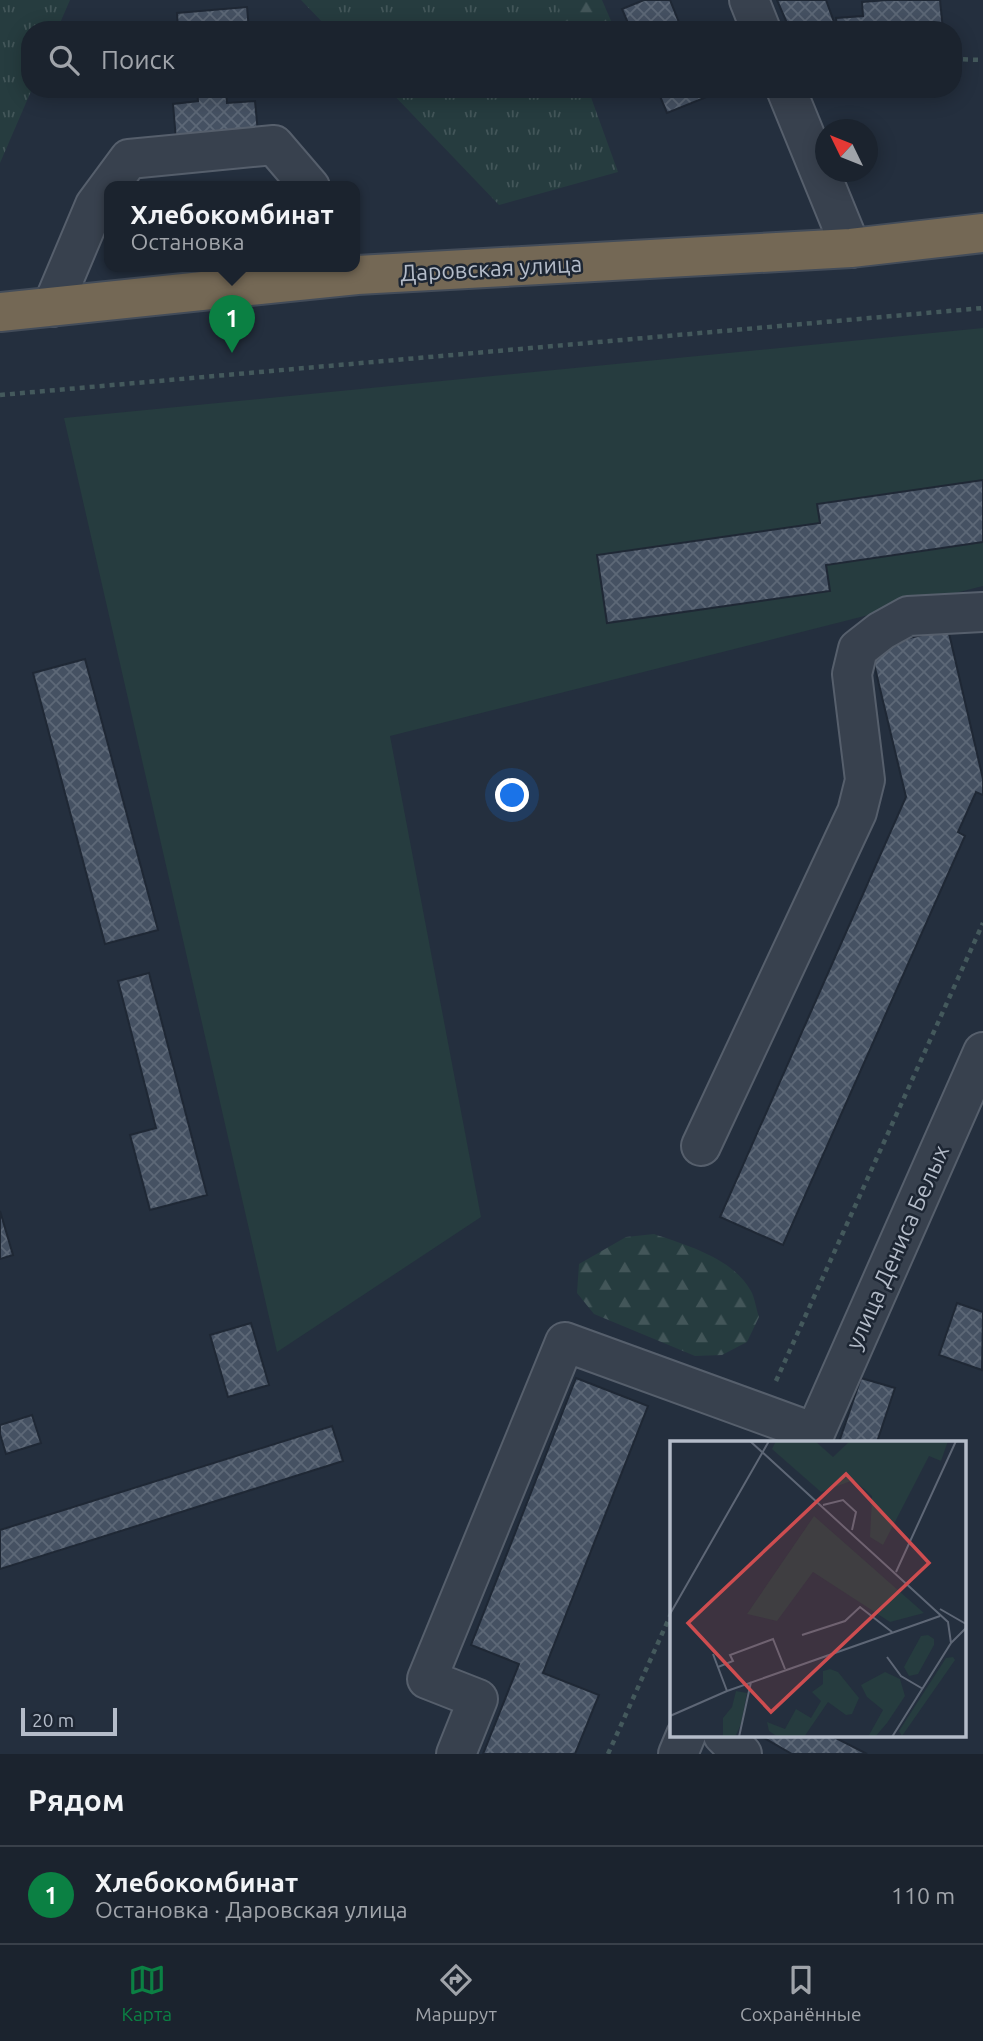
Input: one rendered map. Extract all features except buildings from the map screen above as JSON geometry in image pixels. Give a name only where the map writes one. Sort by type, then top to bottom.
[{"type":"highway","name":"Даровская улица","points":[[360,271],[851,248],[983,233]]},
{"type":"highway","name":"Даровская улица","points":[[0,312],[347,272]]},
{"type":"street","points":[[749,0],[757,21]]},
{"type":"street","points":[[790,98],[851,248]]},
{"type":"street","points":[[113,181],[129,159],[274,145],[305,181]]},
{"type":"street","points":[[52,307],[95,205],[104,193]]},
{"type":"street","points":[[701,1146],[857,812],[864,780],[852,674],[858,649],[881,631],[908,616],[983,612]]},
{"type":"street","name":"улица Дениса Белых","points":[[813,1438],[983,1052]]},
{"type":"street","points":[[456,1754],[478,1699],[427,1679],[565,1342],[762,1414],[813,1438]]},
{"type":"street","points":[[678,1754],[686,1736]]},
{"type":"street","points":[[724,1736],[742,1754]]},
{"type":"path","points":[[962,59],[983,60]]},
{"type":"path","points":[[0,395],[983,308]]},
{"type":"path","points":[[762,1414],[983,922]]},
{"type":"path","points":[[608,1754],[670,1616]]},
{"type":"green space","points":[[0,0],[70,0],[61,21],[21,21],[21,98],[28,98],[0,163]]},
{"type":"green space","points":[[301,0],[556,0],[564,21],[321,21]]},
{"type":"green space","points":[[346,0],[602,0],[611,21],[359,21]]},
{"type":"green space","points":[[397,98],[591,98],[618,172],[499,205]]},
{"type":"green space","points":[[983,328],[983,586],[390,736],[481,1217],[277,1352],[64,418]]},
{"type":"green space","points":[[654,1234],[708,1254],[721,1261],[743,1280],[752,1294],[759,1317],[747,1342],[722,1355],[695,1356],[594,1314],[577,1293],[579,1264],[626,1237]]},
{"type":"place","name":"Хлебокомбинат","points":[[232,353]]}]
